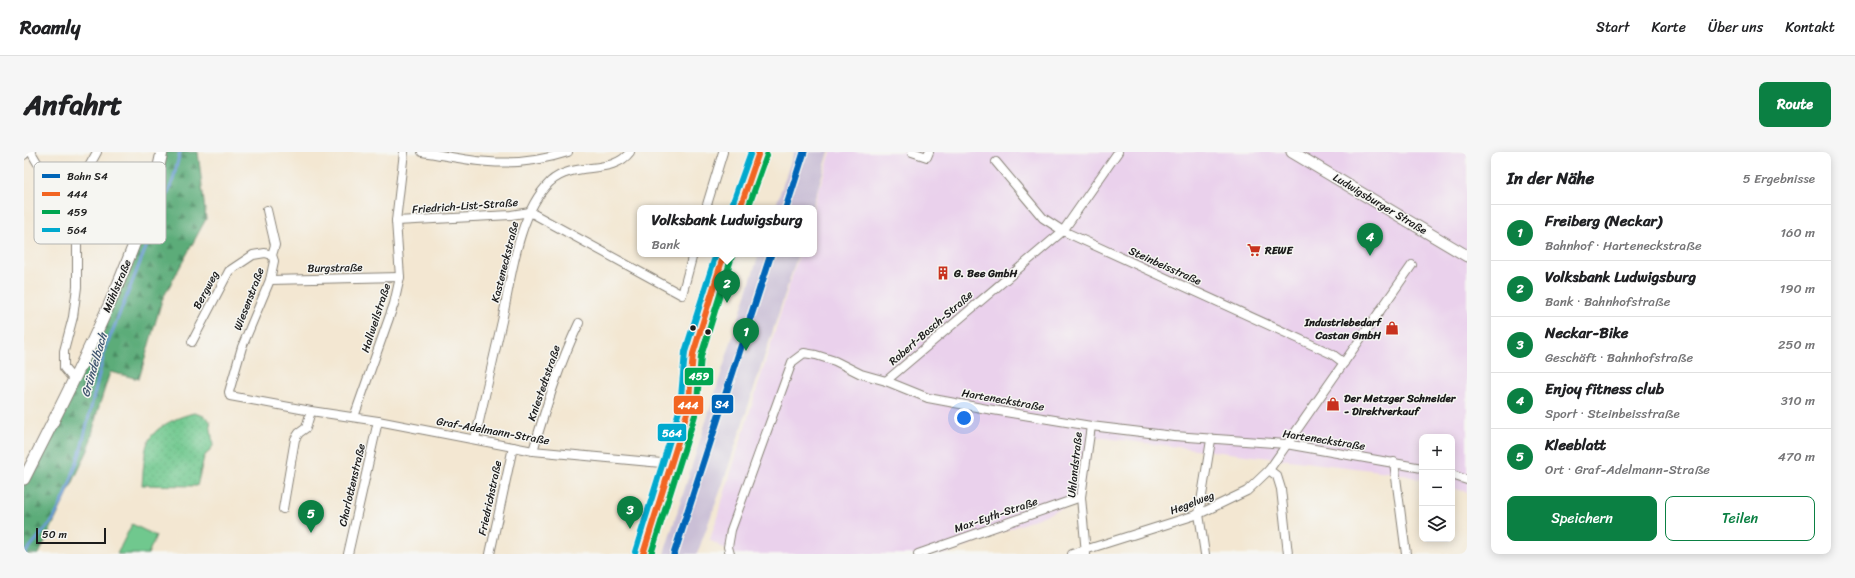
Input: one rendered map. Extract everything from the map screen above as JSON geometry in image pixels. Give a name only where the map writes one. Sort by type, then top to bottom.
[{"type":"main road","name":"Mühlstraße","points":[[160,162],[162,152]]},
{"type":"main road","name":"Ludwigsburger Straße","points":[[1292,152],[1467,256]]},
{"type":"main road","name":"Mühlstraße","points":[[24,479],[106,313],[135,244]]},
{"type":"street","points":[[24,155],[27,152]]},
{"type":"street","points":[[31,152],[37,162]]},
{"type":"street","points":[[92,162],[97,152]]},
{"type":"street","name":"Hallweilstraße","points":[[354,416],[394,304],[400,277],[396,221],[404,152]]},
{"type":"street","points":[[422,152],[489,162],[518,162],[553,157],[568,152]]},
{"type":"street","name":"Kasteneckstraße","points":[[475,439],[520,242],[530,212],[541,193],[551,182],[565,172],[615,164],[625,158],[630,152]]},
{"type":"street","points":[[707,205],[724,152]]},
{"type":"street","points":[[741,205],[759,152]]},
{"type":"street","points":[[912,152],[928,157],[929,152]]},
{"type":"street","name":"Robert-Bosch-Straße","points":[[886,381],[1063,231],[1118,152]]},
{"type":"street","name":"Steinbeisstraße","points":[[996,162],[1043,218],[1063,231],[1332,354],[1344,363]]},
{"type":"street","name":"Wiesenstraße","points":[[230,396],[228,392],[242,347],[270,280],[274,261],[272,255],[275,245],[266,210]]},
{"type":"street","name":"Friedrich-List-Straße","points":[[396,221],[511,215],[530,212],[682,294],[692,257]]},
{"type":"street","points":[[74,380],[64,368],[64,351],[73,317],[77,287],[77,244]]},
{"type":"street","name":"Bergweg","points":[[192,342],[229,271],[253,255],[265,253],[272,255]]},
{"type":"street","points":[[643,554],[688,410],[693,354],[723,257]]},
{"type":"street","points":[[1286,444],[1412,265]]},
{"type":"street","name":"Burgstraße","points":[[270,280],[400,277]]},
{"type":"street","name":"Kniestedtstraße","points":[[533,451],[564,354],[579,323]]},
{"type":"street","name":"Harteneckstraße","points":[[730,554],[728,547],[731,530],[792,362],[804,353],[816,355],[861,374],[886,381],[928,398],[987,409],[1091,426],[1211,440],[1286,444],[1419,467]]},
{"type":"street","name":"Graf-Adelmann-Straße","points":[[230,396],[311,411],[378,420],[533,451],[672,464]]},
{"type":"street","points":[[283,509],[295,439],[299,433],[306,428],[311,411]]},
{"type":"street","name":"Charlottenstraße","points":[[348,554],[378,420]]},
{"type":"street","name":"Uhlandstraße","points":[[1086,552],[1081,497],[1091,426]]},
{"type":"street","points":[[1205,554],[1199,514],[1211,440]]},
{"type":"street","name":"Hegelweg","points":[[1072,554],[1086,552],[1199,514],[1247,491],[1270,470],[1286,444]]},
{"type":"street","name":"Friedrichstraße","points":[[490,554],[512,447]]},
{"type":"street","points":[[1394,462],[1406,554]]},
{"type":"street","points":[[1270,470],[1277,476],[1281,489],[1288,554]]},
{"type":"street","points":[[1455,476],[1467,480]]},
{"type":"street","name":"Max-Eyth-Straße","points":[[918,554],[1081,497]]},
{"type":"shaded area","points":[[794,152],[829,152],[813,205],[776,205]]},
{"type":"shaded area","points":[[831,152],[1467,152],[1467,492],[1455,489],[1455,434],[1419,434],[1419,479],[1397,473],[1095,437],[1079,502],[945,554],[733,554],[710,540],[798,257],[817,257],[817,205],[814,205]]},
{"type":"shaded area","points":[[758,257],[797,257],[722,486],[697,554],[664,554]]},
{"type":"green space","points":[[162,152],[198,152],[206,219],[162,300],[139,379],[110,372],[97,413],[89,448],[39,554],[24,554],[24,479],[106,313],[130,244],[166,244],[166,162],[159,162]]},
{"type":"green space","points":[[194,413],[204,416],[210,421],[213,446],[204,457],[197,486],[142,485],[146,451],[151,436],[168,423]]},
{"type":"green space","points":[[132,524],[156,536],[148,554],[117,554]]},
{"type":"waterway","name":"Gründelbach","points":[[166,198],[173,180],[180,152]]},
{"type":"waterway","name":"Gründelbach","points":[[24,554],[53,520],[66,494],[80,453],[105,350],[147,244]]},
{"type":"rail line","name":"S4","points":[[787,205],[804,152]]},
{"type":"rail line","name":"S4","points":[[674,554],[770,257]]},
{"type":"transit line","name":"564","points":[[732,205],[751,152]]},
{"type":"transit line","name":"444","points":[[741,205],[759,152]]},
{"type":"transit line","name":"459","points":[[749,205],[767,155]]},
{"type":"transit line","name":"564","points":[[635,552],[680,408],[685,352],[715,257]]},
{"type":"transit line","name":"444","points":[[643,554],[688,410],[693,354],[723,257]]},
{"type":"transit line","name":"459","points":[[651,554],[696,412],[701,356],[732,257]]},
{"type":"place","name":"REWE","points":[[1254,250]]},
{"type":"place","name":"Enjoy fitness club","points":[[1370,256]]},
{"type":"place","name":"G. Bee GmbH","points":[[943,273]]},
{"type":"place","name":"Volksbank Ludwigsburg","points":[[727,303]]},
{"type":"place","name":"Industriebedarf Castan GmbH","points":[[1392,328]]},
{"type":"place","name":"Freiberg (Neckar)","points":[[746,351]]},
{"type":"place","name":"Der Metzger Schneider - Direktverkauf","points":[[1333,404]]},
{"type":"place","name":"Neckar-Bike","points":[[630,529]]},
{"type":"place","name":"Kleeblatt","points":[[311,533]]}]
